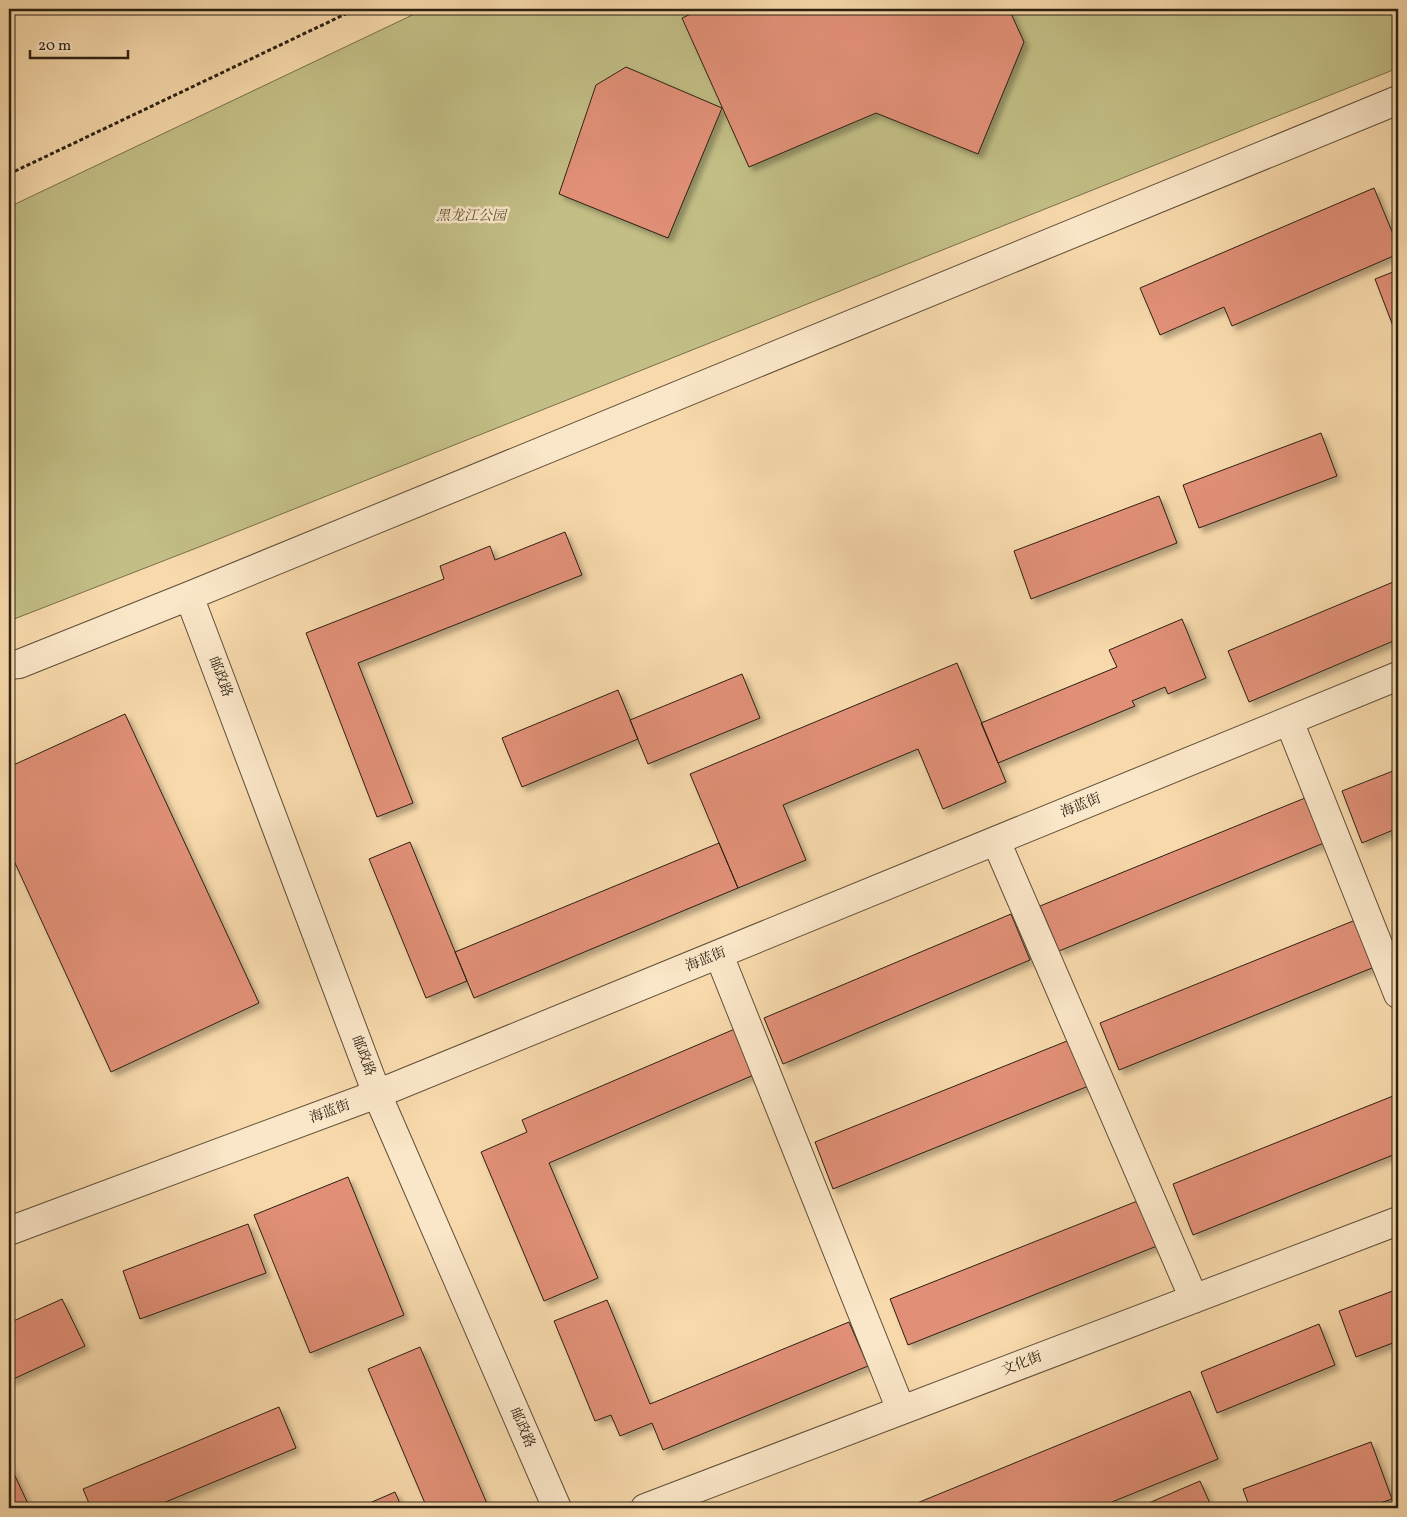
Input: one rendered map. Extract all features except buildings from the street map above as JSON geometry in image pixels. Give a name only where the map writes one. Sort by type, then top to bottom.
[{"type":"street","points":[[9,665],[19,664],[189,596],[1398,100]]},
{"type":"street","name":"邮政路","points":[[189,596],[377,1094],[557,1508]]},
{"type":"street","name":"海蓝街","points":[[9,1231],[377,1094],[1398,676]]},
{"type":"street","points":[[1289,721],[1398,994]]},
{"type":"street","points":[[996,841],[1194,1299]]},
{"type":"street","points":[[719,954],[902,1410]]},
{"type":"street","name":"文化街","points":[[645,1508],[1398,1221]]},
{"type":"path","points":[[9,174],[356,9]]},
{"type":"green space","name":"黑龙江公园","points":[[425,9],[1398,9],[1398,68],[199,547],[9,621],[9,207]]}]
